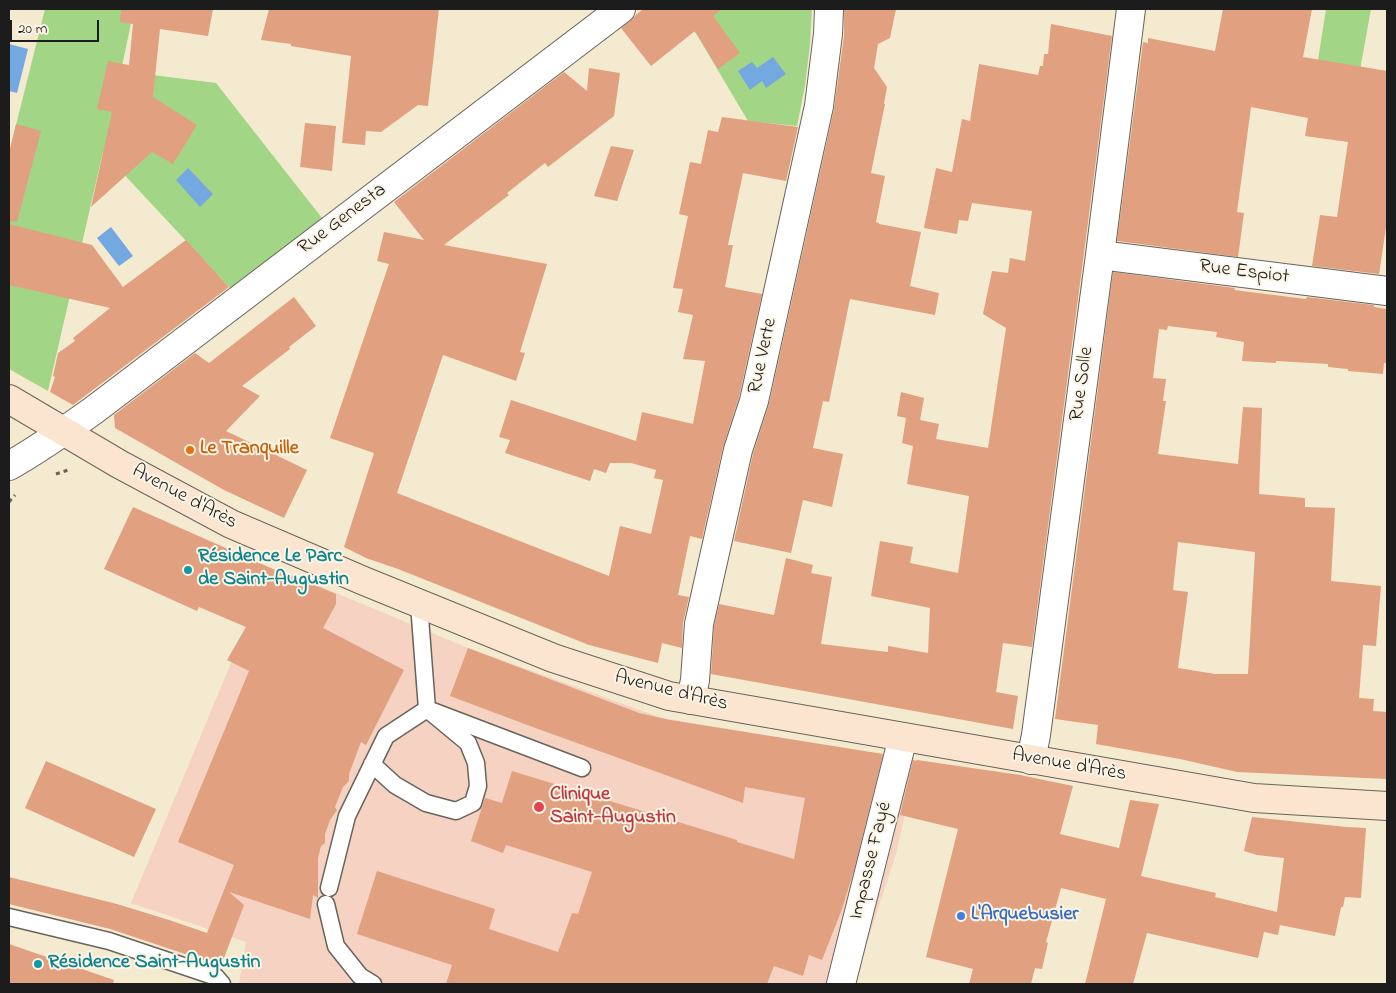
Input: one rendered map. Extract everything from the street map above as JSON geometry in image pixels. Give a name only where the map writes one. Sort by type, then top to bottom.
[{"type":"main road","name":"Avenue d'Arès","points":[[9,399],[120,464],[231,524],[419,604],[553,658],[669,696],[1254,798],[1387,806]]},
{"type":"street","points":[[614,9],[621,9]]},
{"type":"street","name":"Rue Genesta","points":[[9,466],[64,432],[621,9]]},
{"type":"street","name":"Rue Verte","points":[[691,700],[695,680],[699,624],[738,450],[754,401],[818,106],[828,34],[829,9]]},
{"type":"street","name":"Rue Solle","points":[[1031,760],[1100,255],[1131,9]]},
{"type":"street","name":"Rue Espiot","points":[[1100,255],[1387,291]]},
{"type":"street","name":"Impasse Fayé","points":[[841,984],[903,737]]},
{"type":"lane","points":[[372,764],[395,785],[426,803],[456,811],[472,803],[478,786],[476,763],[468,743],[427,709],[419,604]]},
{"type":"lane","points":[[373,984],[360,976],[336,946],[328,896],[348,816],[386,736],[427,709]]},
{"type":"lane","points":[[427,709],[582,768]]},
{"type":"lane","points":[[9,917],[109,941],[216,977],[222,984]]},
{"type":"path","points":[[53,474],[73,469]]},
{"type":"path","points":[[9,502],[21,490]]},
{"type":"shaded area","name":"Clinique Saint-Augustin","points":[[295,576],[468,648],[662,718],[917,760],[896,854],[854,983],[858,984],[239,984],[246,942],[131,903],[246,627],[267,631]]},
{"type":"green space","points":[[45,9],[134,9],[121,71],[216,83],[322,218],[231,289],[103,152],[48,391],[9,369],[9,153]]},
{"type":"green space","points":[[676,9],[812,9],[805,86],[797,126],[748,121],[697,35]]},
{"type":"green space","points":[[1326,9],[1371,9],[1360,70],[1318,60]]},
{"type":"water","points":[[9,44],[28,49],[17,93],[9,91]]},
{"type":"water","points":[[773,57],[786,74],[766,88],[762,81],[750,90],[738,71],[752,62],[757,68]]},
{"type":"water","points":[[188,168],[213,194],[200,207],[176,180]]},
{"type":"water","points":[[111,227],[133,256],[119,266],[97,238]]},
{"type":"building","points":[[121,9],[213,9],[208,36],[160,29],[153,97],[197,125],[173,164],[152,152],[91,207],[112,112],[97,109],[108,61],[129,65],[133,24],[120,22]]},
{"type":"building","points":[[269,9],[439,9],[428,106],[418,105],[381,132],[366,131],[365,145],[342,143],[351,56],[261,40]]},
{"type":"building","points":[[643,9],[722,9],[713,16],[740,53],[718,69],[695,31],[651,66],[621,28]]},
{"type":"building","points":[[844,9],[896,9],[890,38],[878,44],[874,68],[887,87],[871,173],[885,176],[876,222],[921,232],[910,286],[939,293],[935,315],[850,299],[829,402],[823,401],[813,448],[843,454],[832,507],[803,500],[791,553],[734,541],[753,454],[769,404],[834,109],[844,36]]},
{"type":"building","points":[[1223,9],[1312,9],[1303,57],[1387,71],[1387,221],[1379,274],[1312,266],[1320,215],[1337,217],[1348,142],[1305,136],[1308,118],[1251,107],[1237,212],[1244,213],[1238,257],[1117,241],[1143,42],[1148,43],[1148,38],[1215,51]]},
{"type":"building","points":[[1051,24],[1112,36],[1032,647],[1003,643],[996,692],[1018,696],[1013,729],[711,674],[714,626],[719,604],[774,615],[786,558],[813,565],[811,573],[832,577],[821,644],[888,652],[888,646],[928,653],[930,608],[871,596],[880,541],[913,547],[910,563],[958,573],[969,496],[907,484],[913,446],[902,443],[906,418],[897,416],[901,392],[924,398],[920,420],[939,424],[936,439],[988,448],[1006,328],[983,314],[992,271],[1008,273],[1010,258],[1025,261],[1032,211],[972,203],[968,221],[959,220],[957,234],[924,228],[936,168],[952,172],[962,119],[970,121],[979,64],[1038,75],[1040,66],[1043,66],[1044,54],[1048,54]]},
{"type":"building","points":[[589,68],[620,73],[614,116],[548,167],[545,163],[507,193],[509,195],[444,245],[547,264],[520,352],[525,353],[516,381],[443,355],[397,493],[609,576],[620,526],[651,534],[663,480],[654,478],[656,470],[631,463],[610,463],[606,473],[594,469],[590,481],[505,453],[510,440],[499,437],[511,400],[636,441],[642,412],[693,424],[705,361],[683,359],[693,315],[678,312],[683,289],[673,288],[688,216],[679,214],[690,162],[701,164],[708,130],[718,132],[722,117],[798,127],[786,181],[743,173],[728,245],[733,245],[725,287],[762,294],[739,397],[723,447],[702,539],[690,536],[678,595],[689,597],[683,623],[682,648],[662,643],[658,663],[589,645],[366,558],[344,547],[374,453],[330,438],[389,264],[377,261],[384,232],[424,240],[394,202],[564,72],[587,91]]},
{"type":"building","points":[[305,123],[336,126],[332,171],[300,167]]},
{"type":"building","points":[[16,124],[41,131],[17,222],[9,221],[9,153]]},
{"type":"building","points":[[611,146],[634,150],[617,201],[594,196]]},
{"type":"building","points":[[9,224],[92,245],[123,287],[186,240],[229,287],[73,405],[50,392],[55,377],[53,376],[58,353],[75,341],[73,338],[110,308],[9,285]]},
{"type":"building","points":[[1113,272],[1235,288],[1234,290],[1374,305],[1374,307],[1387,309],[1387,363],[1384,363],[1383,374],[1348,371],[1348,369],[1328,367],[1328,364],[1242,361],[1244,342],[1216,337],[1217,332],[1168,326],[1167,330],[1159,329],[1153,378],[1166,379],[1163,401],[1166,401],[1158,454],[1238,464],[1243,407],[1262,408],[1259,494],[1305,498],[1305,507],[1335,508],[1331,581],[1381,586],[1376,646],[1363,645],[1359,698],[1374,699],[1373,711],[1387,712],[1387,779],[1237,772],[1180,759],[1096,744],[1098,725],[1055,719]],"holes":[[[1178,542],[1255,552],[1248,674],[1215,674],[1178,668],[1188,592],[1173,590]]]},
{"type":"building","points":[[294,297],[316,326],[242,386],[260,396],[226,431],[307,470],[284,518],[224,490],[115,428],[114,415],[195,353],[209,363]]},
{"type":"building","points":[[133,507],[282,573],[282,571],[336,594],[336,604],[323,628],[404,670],[366,745],[361,742],[349,774],[349,781],[343,787],[335,807],[337,810],[330,820],[325,834],[325,843],[321,846],[318,858],[318,898],[313,895],[310,919],[229,892],[244,905],[221,966],[110,929],[9,904],[9,877],[117,904],[207,933],[234,865],[178,842],[249,671],[227,660],[246,627],[199,607],[197,611],[104,569]]},
{"type":"building","points":[[468,648],[639,713],[670,720],[883,754],[854,870],[842,909],[822,960],[809,955],[803,976],[774,966],[767,984],[446,984],[452,965],[357,934],[377,871],[495,909],[489,929],[558,952],[572,913],[578,914],[592,872],[506,845],[503,853],[471,841],[485,798],[502,803],[512,771],[794,859],[805,798],[745,787],[743,803],[450,696]]},
{"type":"building","points":[[913,760],[1020,775],[1073,786],[1060,834],[1119,848],[1130,800],[1159,804],[1141,876],[1216,893],[1215,897],[1277,912],[1284,858],[1257,855],[1244,851],[1252,817],[1366,828],[1361,898],[1345,897],[1335,936],[1280,925],[1278,935],[1264,932],[1258,958],[1147,933],[1133,984],[1085,984],[1106,899],[1061,888],[1046,942],[1048,943],[1042,969],[1035,968],[1031,984],[969,984],[973,969],[926,957],[958,829],[900,815]]},
{"type":"building","points":[[46,761],[156,809],[134,857],[25,808]]},
{"type":"building","name":"Résidence Saint-Augustin","points":[[9,944],[114,980],[113,984],[9,984]]},
{"type":"place","name":"Le Tranquille","points":[[190,450]]},
{"type":"place","name":"Résidence Le Parc de Saint-Augustin","points":[[188,570]]},
{"type":"place","name":"Clinique Saint-Augustin","points":[[539,807]]},
{"type":"place","name":"L'Arquebusier","points":[[961,916]]},
{"type":"place","name":"Résidence Saint-Augustin","points":[[38,964]]}]
